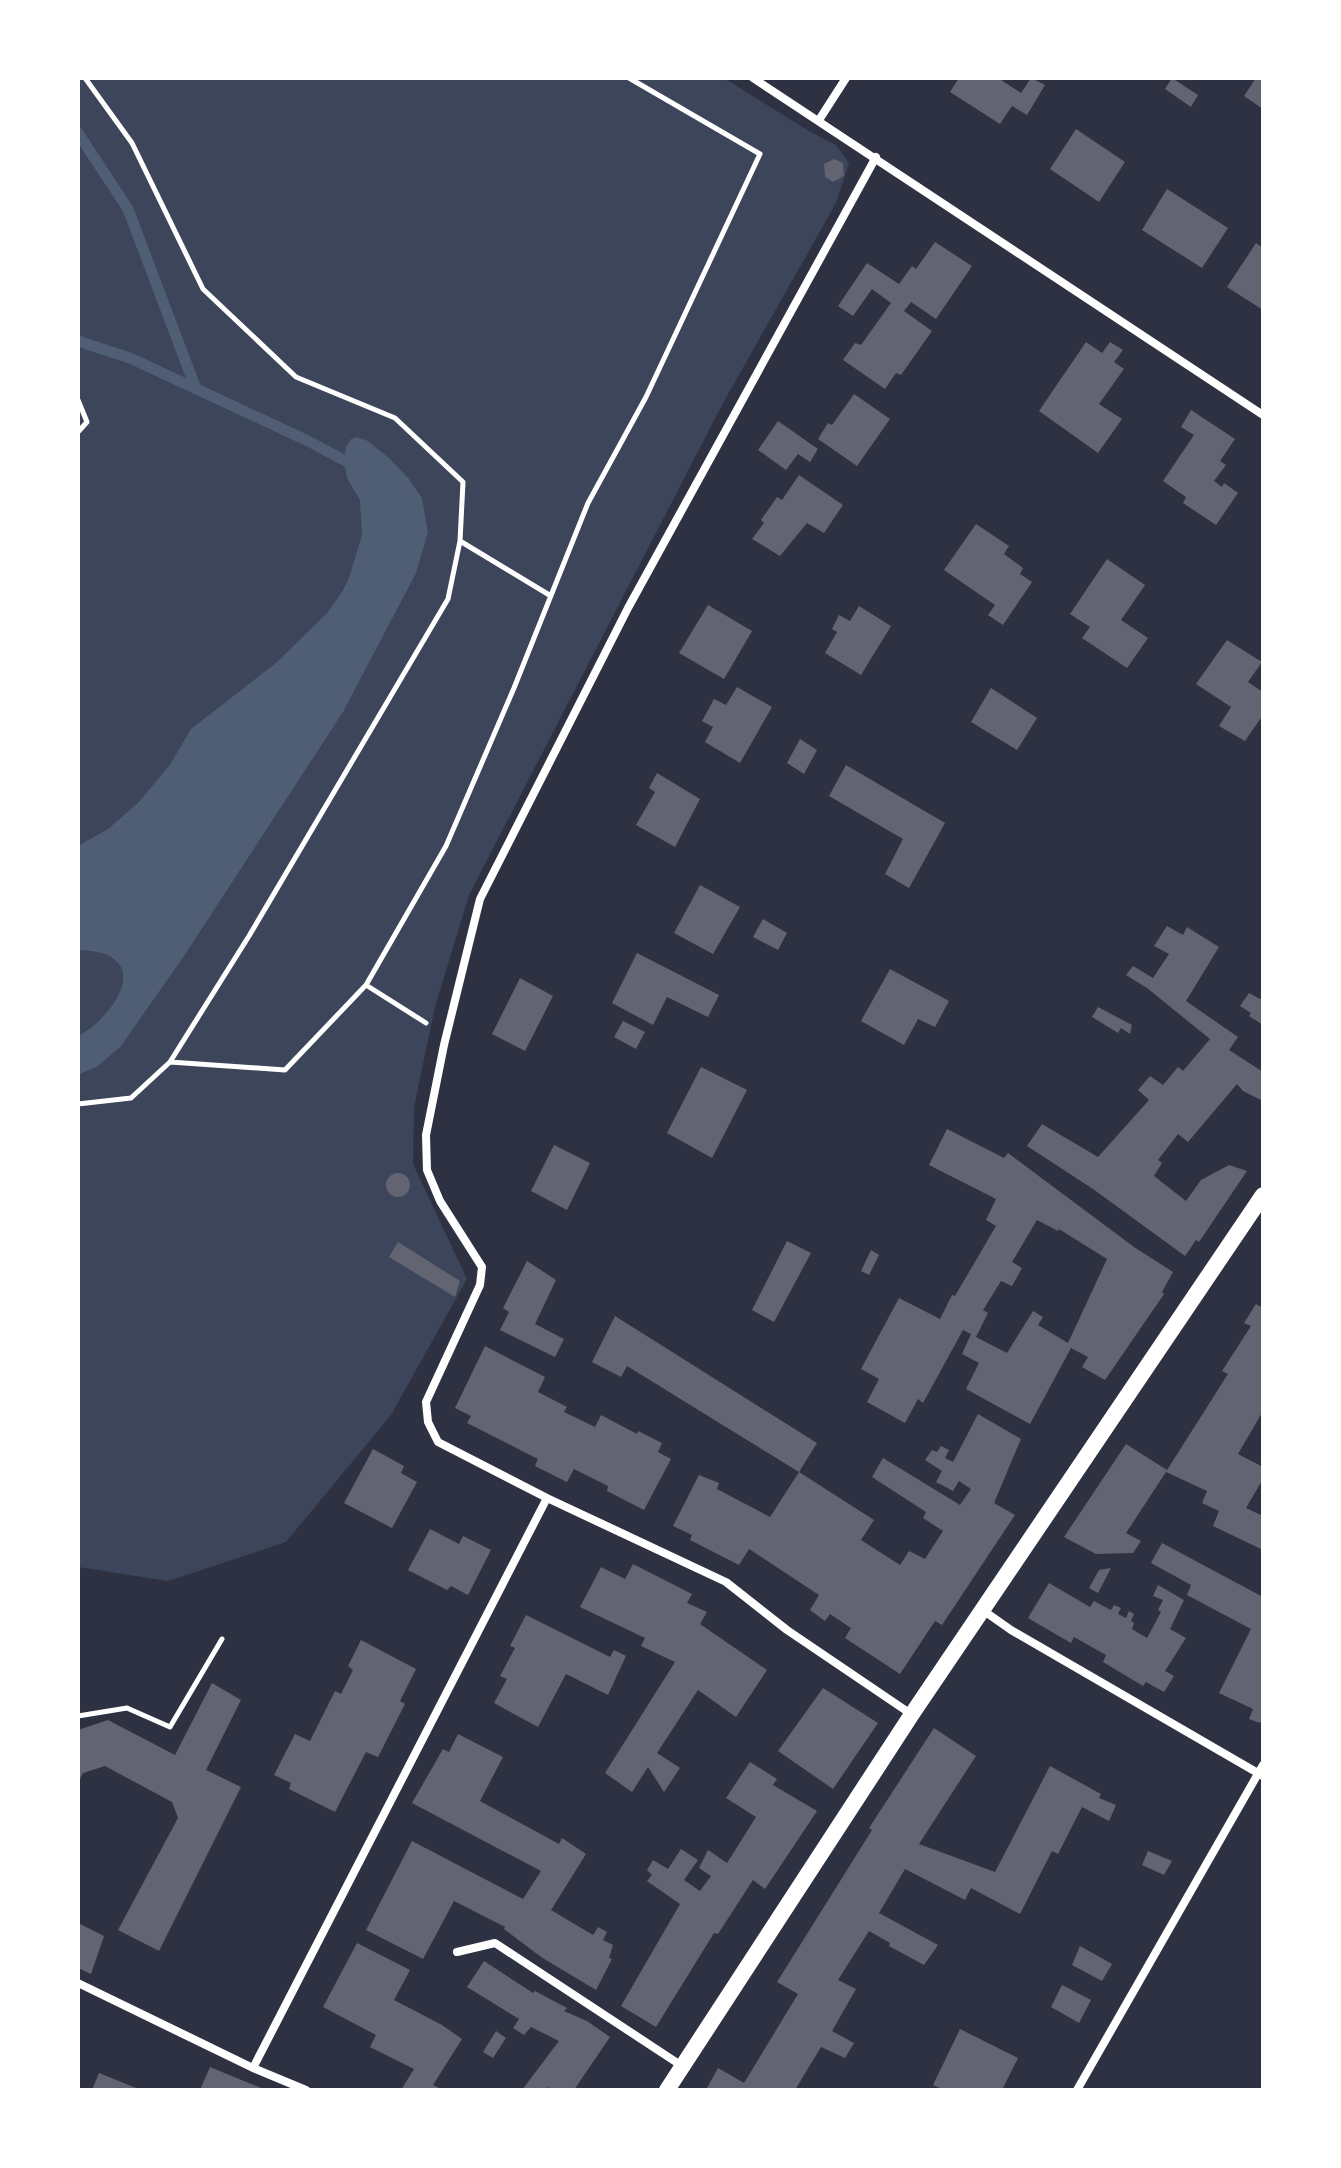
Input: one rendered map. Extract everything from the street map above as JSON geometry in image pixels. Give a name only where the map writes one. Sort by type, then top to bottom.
[{"type":"main road","points":[[667,2090],[912,1714],[1263,1195]]},
{"type":"street","points":[[753,78],[1263,415]]},
{"type":"street","points":[[819,120],[846,78]]},
{"type":"street","points":[[876,157],[628,608],[480,899],[446,1035],[426,1135],[427,1170],[440,1201],[482,1267],[480,1285],[426,1402],[428,1422],[438,1442],[547,1498],[726,1582],[787,1630],[912,1714]]},
{"type":"street","points":[[253,2068],[547,1498]]},
{"type":"street","points":[[984,1611],[1011,1630],[1261,1772],[1077,2090]]},
{"type":"street","points":[[457,1952],[495,1943],[682,2066]]},
{"type":"street","points":[[78,1983],[253,2068],[306,2090]]},
{"type":"path","points":[[78,1104],[131,1098],[170,1062],[249,936],[448,599],[460,541],[463,482],[395,418],[296,377],[203,289],[132,143],[85,78]]},
{"type":"path","points":[[170,1062],[285,1070],[366,985],[446,846],[588,503],[646,397],[760,154],[629,78]]},
{"type":"path","points":[[78,400],[87,422],[78,432]]},
{"type":"path","points":[[460,541],[551,596]]},
{"type":"path","points":[[366,985],[446,1035]]},
{"type":"path","points":[[78,1716],[127,1708],[170,1727],[222,1639]]},
{"type":"shaded area","points":[[78,78],[724,78],[836,145],[849,163],[836,203],[722,405],[469,895],[435,1007],[414,1107],[413,1164],[467,1279],[391,1415],[286,1542],[168,1581],[78,1567]]},
{"type":"shaded area","points":[[357,437],[368,441],[390,459],[422,498],[428,532],[416,573],[343,712],[184,956],[121,1046],[98,1066],[78,1075],[78,1036],[106,1013],[121,991],[123,979],[122,969],[111,957],[78,950],[78,846],[108,829],[138,803],[169,766],[191,729],[276,663],[327,613],[342,592],[362,535],[360,500],[347,478],[344,461],[346,447],[351,439]]},
{"type":"building","points":[[959,78],[998,78],[1021,93],[1031,78],[1045,85],[1027,115],[1012,106],[1000,124],[950,92]]},
{"type":"building","points":[[1172,78],[1198,95],[1191,107],[1165,89]]},
{"type":"building","points":[[1256,78],[1263,78],[1263,109],[1244,96]]},
{"type":"building","points":[[1076,129],[1125,162],[1099,202],[1050,169]]},
{"type":"building","points":[[834,159],[843,163],[844,176],[833,182],[825,177],[824,164]]},
{"type":"building","points":[[1167,189],[1228,228],[1202,268],[1142,230]]},
{"type":"building","points":[[935,242],[972,266],[936,319],[911,302],[904,311],[932,331],[901,375],[896,373],[885,389],[843,360],[855,343],[861,345],[891,303],[872,289],[853,316],[838,306],[867,263],[899,284],[912,266],[916,269]]},
{"type":"building","points":[[1256,243],[1263,248],[1263,310],[1227,287]]},
{"type":"building","points":[[1086,342],[1102,353],[1110,342],[1123,350],[1114,362],[1124,369],[1099,404],[1122,419],[1098,453],[1039,411]]},
{"type":"building","points":[[854,394],[890,419],[857,466],[818,439]]},
{"type":"building","points":[[1191,410],[1235,439],[1220,461],[1226,465],[1214,481],[1222,487],[1224,483],[1238,493],[1216,525],[1183,503],[1186,497],[1163,481],[1194,435],[1181,427]]},
{"type":"building","points":[[778,421],[818,449],[810,462],[798,454],[786,470],[758,450]]},
{"type":"building","points":[[799,475],[843,505],[824,533],[807,523],[780,556],[752,539],[777,497],[782,500]]},
{"type":"building","points":[[976,524],[1009,546],[1004,554],[1023,568],[1020,574],[1032,582],[1003,625],[988,615],[995,605],[944,570]]},
{"type":"building","points":[[1107,559],[1145,585],[1121,620],[1148,638],[1127,668],[1082,638],[1090,627],[1070,614]]},
{"type":"building","points":[[708,605],[752,631],[724,679],[679,653]]},
{"type":"building","points":[[859,606],[891,626],[861,675],[825,653],[837,632],[832,629],[839,615],[850,621]]},
{"type":"building","points":[[1227,640],[1262,662],[1248,682],[1263,692],[1263,715],[1245,741],[1219,726],[1231,707],[1196,684]]},
{"type":"building","points":[[737,687],[772,707],[740,763],[705,742],[713,727],[702,721],[714,699],[726,705]]},
{"type":"building","points":[[991,688],[1037,718],[1017,750],[971,722]]},
{"type":"building","points":[[800,739],[817,750],[804,774],[787,763]]},
{"type":"building","points":[[846,765],[945,823],[909,888],[885,874],[903,839],[829,796]]},
{"type":"building","points":[[657,773],[700,799],[675,847],[636,825],[655,792],[649,788]]},
{"type":"building","points":[[700,885],[740,907],[713,954],[674,933]]},
{"type":"building","points":[[763,919],[787,933],[778,950],[753,937]]},
{"type":"building","points":[[1167,926],[1183,935],[1187,927],[1219,947],[1186,1001],[1238,1037],[1229,1050],[1263,1072],[1263,1101],[1243,1091],[1237,1084],[1188,1142],[1178,1134],[1158,1160],[1162,1163],[1154,1176],[1186,1201],[1201,1180],[1229,1165],[1247,1171],[1199,1242],[1196,1240],[1185,1256],[1093,1189],[1027,1146],[1042,1124],[1098,1157],[1149,1100],[1138,1090],[1150,1076],[1163,1085],[1178,1067],[1183,1071],[1210,1039],[1126,975],[1133,966],[1153,978],[1169,954],[1154,946]]},
{"type":"building","points":[[637,953],[719,995],[708,1017],[667,997],[653,1025],[612,1003]]},
{"type":"building","points":[[890,969],[949,1001],[935,1027],[918,1019],[904,1045],[861,1021]]},
{"type":"building","points":[[520,978],[553,996],[525,1051],[492,1034]]},
{"type":"building","points":[[1249,993],[1260,999],[1263,995],[1263,1025],[1240,1006]]},
{"type":"building","points":[[1098,1007],[1132,1025],[1130,1034],[1121,1028],[1118,1033],[1092,1017]]},
{"type":"building","points":[[623,1021],[645,1032],[636,1049],[614,1037]]},
{"type":"building","points":[[701,1067],[747,1090],[712,1158],[667,1133]]},
{"type":"building","points":[[947,1129],[1004,1158],[1008,1153],[1134,1247],[1173,1272],[1162,1292],[1164,1294],[1105,1380],[1082,1367],[1088,1357],[1071,1348],[1030,1424],[966,1389],[979,1363],[962,1354],[971,1334],[963,1330],[923,1403],[918,1399],[905,1423],[867,1402],[879,1379],[861,1369],[899,1298],[940,1319],[996,1226],[986,1220],[996,1199],[929,1165]],"holes":[[[1037,1220],[1107,1259],[1068,1343],[1038,1325],[1043,1317],[1033,1311],[1007,1353],[976,1337],[988,1313],[983,1310],[1001,1281],[1012,1286],[1022,1268],[1012,1262]]]},
{"type":"building","points":[[554,1145],[590,1163],[567,1210],[531,1191]]},
{"type":"building","points":[[398,1173],[409,1180],[410,1185],[403,1196],[398,1197],[387,1190],[386,1185],[393,1174]]},
{"type":"building","points":[[787,1241],[811,1253],[774,1322],[752,1310]]},
{"type":"building","points":[[398,1242],[460,1281],[455,1297],[389,1257]]},
{"type":"building","points":[[871,1250],[879,1255],[869,1275],[861,1271]]},
{"type":"building","points":[[527,1261],[556,1280],[535,1324],[564,1339],[555,1357],[500,1330],[509,1312],[503,1308]]},
{"type":"building","points":[[1256,1304],[1263,1308],[1263,1411],[1238,1454],[1263,1467],[1263,1479],[1246,1508],[1263,1516],[1263,1550],[1213,1526],[1219,1511],[1202,1503],[1207,1491],[1166,1472],[1126,1533],[1141,1541],[1133,1553],[1096,1554],[1064,1537],[1126,1444],[1167,1470],[1228,1374],[1222,1371],[1251,1326],[1244,1323]]},
{"type":"building","points":[[615,1316],[817,1443],[799,1472],[627,1366],[621,1377],[592,1362]]},
{"type":"building","points":[[485,1346],[545,1377],[538,1392],[567,1407],[564,1412],[595,1427],[601,1415],[662,1443],[658,1452],[671,1459],[644,1510],[607,1491],[608,1486],[574,1469],[567,1482],[535,1466],[538,1459],[467,1423],[471,1416],[455,1408]]},
{"type":"building","points":[[978,1414],[1021,1439],[994,1503],[1015,1515],[942,1625],[935,1621],[900,1674],[845,1638],[851,1628],[830,1614],[825,1621],[810,1610],[819,1595],[749,1549],[739,1565],[690,1540],[692,1535],[673,1526],[699,1475],[719,1483],[717,1489],[770,1517],[799,1472],[874,1520],[861,1540],[900,1565],[909,1551],[925,1559],[943,1531],[923,1518],[926,1512],[872,1477],[883,1458],[960,1505],[971,1489],[959,1481],[953,1491],[936,1482],[942,1471],[925,1460],[932,1450],[937,1452],[941,1446],[949,1450],[945,1458],[953,1462]]},
{"type":"building","points":[[373,1449],[404,1466],[401,1473],[417,1482],[392,1528],[344,1503]]},
{"type":"building","points":[[430,1529],[459,1544],[463,1536],[491,1550],[468,1595],[451,1586],[447,1590],[408,1570]]},
{"type":"building","points":[[1162,1543],[1263,1597],[1263,1717],[1260,1723],[1249,1719],[1253,1709],[1219,1693],[1251,1629],[1187,1595],[1191,1585],[1151,1563]]},
{"type":"building","points":[[633,1564],[692,1594],[687,1603],[707,1612],[700,1624],[767,1670],[736,1717],[698,1690],[657,1753],[680,1768],[664,1792],[648,1767],[632,1792],[605,1773],[675,1662],[641,1646],[645,1638],[580,1607],[601,1567],[625,1579]]},
{"type":"building","points":[[1111,1568],[1098,1593],[1089,1588],[1099,1570]]},
{"type":"building","points":[[1049,1583],[1090,1607],[1094,1601],[1111,1610],[1114,1605],[1121,1608],[1118,1614],[1126,1618],[1129,1611],[1134,1614],[1132,1629],[1147,1638],[1161,1612],[1158,1610],[1163,1600],[1153,1596],[1158,1585],[1184,1600],[1170,1629],[1186,1638],[1165,1671],[1174,1676],[1164,1692],[1146,1682],[1143,1686],[1103,1662],[1106,1655],[1074,1637],[1071,1643],[1028,1618]]},
{"type":"building","points":[[526,1615],[610,1657],[614,1650],[626,1656],[608,1695],[566,1674],[538,1727],[494,1703],[507,1679],[500,1676],[515,1648],[510,1646]]},
{"type":"building","points":[[361,1640],[416,1669],[400,1701],[405,1704],[378,1757],[366,1752],[335,1812],[289,1789],[291,1783],[274,1775],[295,1734],[310,1741],[335,1691],[341,1694],[353,1670],[348,1666]]},
{"type":"building","points":[[212,1683],[241,1700],[206,1770],[241,1787],[159,1951],[118,1930],[178,1818],[172,1802],[105,1766],[83,1773],[78,1783],[78,1730],[108,1720],[175,1755]]},
{"type":"building","points":[[823,1688],[878,1723],[833,1789],[778,1751]]},
{"type":"building","points":[[934,1728],[976,1756],[919,1844],[995,1872],[1050,1766],[1101,1794],[1099,1798],[1116,1805],[1109,1821],[1082,1807],[1058,1854],[1052,1851],[1020,1914],[971,1888],[965,1900],[905,1869],[879,1913],[938,1945],[924,1965],[869,1931],[838,1980],[856,1989],[832,2031],[854,2043],[845,2058],[821,2047],[795,2090],[706,2090],[718,2068],[744,2083],[798,1994],[777,1982],[872,1830],[869,1828]]},
{"type":"building","points":[[458,1734],[503,1757],[480,1801],[559,1844],[562,1838],[586,1854],[551,1910],[593,1935],[598,1927],[607,1932],[603,1940],[613,1945],[609,1958],[612,1959],[596,1990],[541,1957],[505,1927],[454,1901],[423,1959],[366,1930],[412,1841],[523,1899],[541,1871],[412,1803],[443,1749],[449,1752]]},
{"type":"building","points":[[750,1762],[777,1779],[773,1785],[817,1811],[765,1889],[753,1880],[718,1934],[714,1933],[656,2027],[621,2006],[680,1904],[647,1881],[652,1875],[647,1870],[653,1860],[668,1869],[681,1849],[698,1860],[684,1880],[700,1891],[711,1876],[699,1868],[708,1850],[727,1863],[756,1817],[726,1798]]},
{"type":"building","points":[[1148,1851],[1172,1861],[1164,1875],[1142,1865]]},
{"type":"building","points":[[78,1923],[104,1936],[91,1974],[78,1968]]},
{"type":"building","points":[[357,1943],[410,1970],[394,2000],[462,2039],[433,2085],[443,2090],[401,2090],[414,2069],[370,2047],[376,2035],[323,2007]]},
{"type":"building","points":[[1080,1946],[1112,1964],[1102,1981],[1072,1965]]},
{"type":"building","points":[[484,1961],[533,1993],[535,1991],[567,2008],[564,2011],[587,2021],[610,2037],[574,2090],[552,2090],[548,2087],[546,2090],[522,2090],[559,2041],[531,2027],[524,2035],[513,2028],[519,2019],[467,1987]]},
{"type":"building","points":[[1062,1985],[1091,2000],[1079,2023],[1051,2007]]},
{"type":"building","points":[[960,2029],[1018,2058],[1002,2090],[944,2090],[933,2085]]},
{"type":"building","points":[[496,2031],[506,2038],[493,2058],[483,2052]]},
{"type":"building","points":[[210,2067],[266,2090],[200,2090]]},
{"type":"building","points":[[99,2073],[141,2090],[92,2090]]},
{"type":"waterway","points":[[78,133],[128,209],[196,389]]},
{"type":"waterway","points":[[78,341],[130,358],[357,467]]}]
